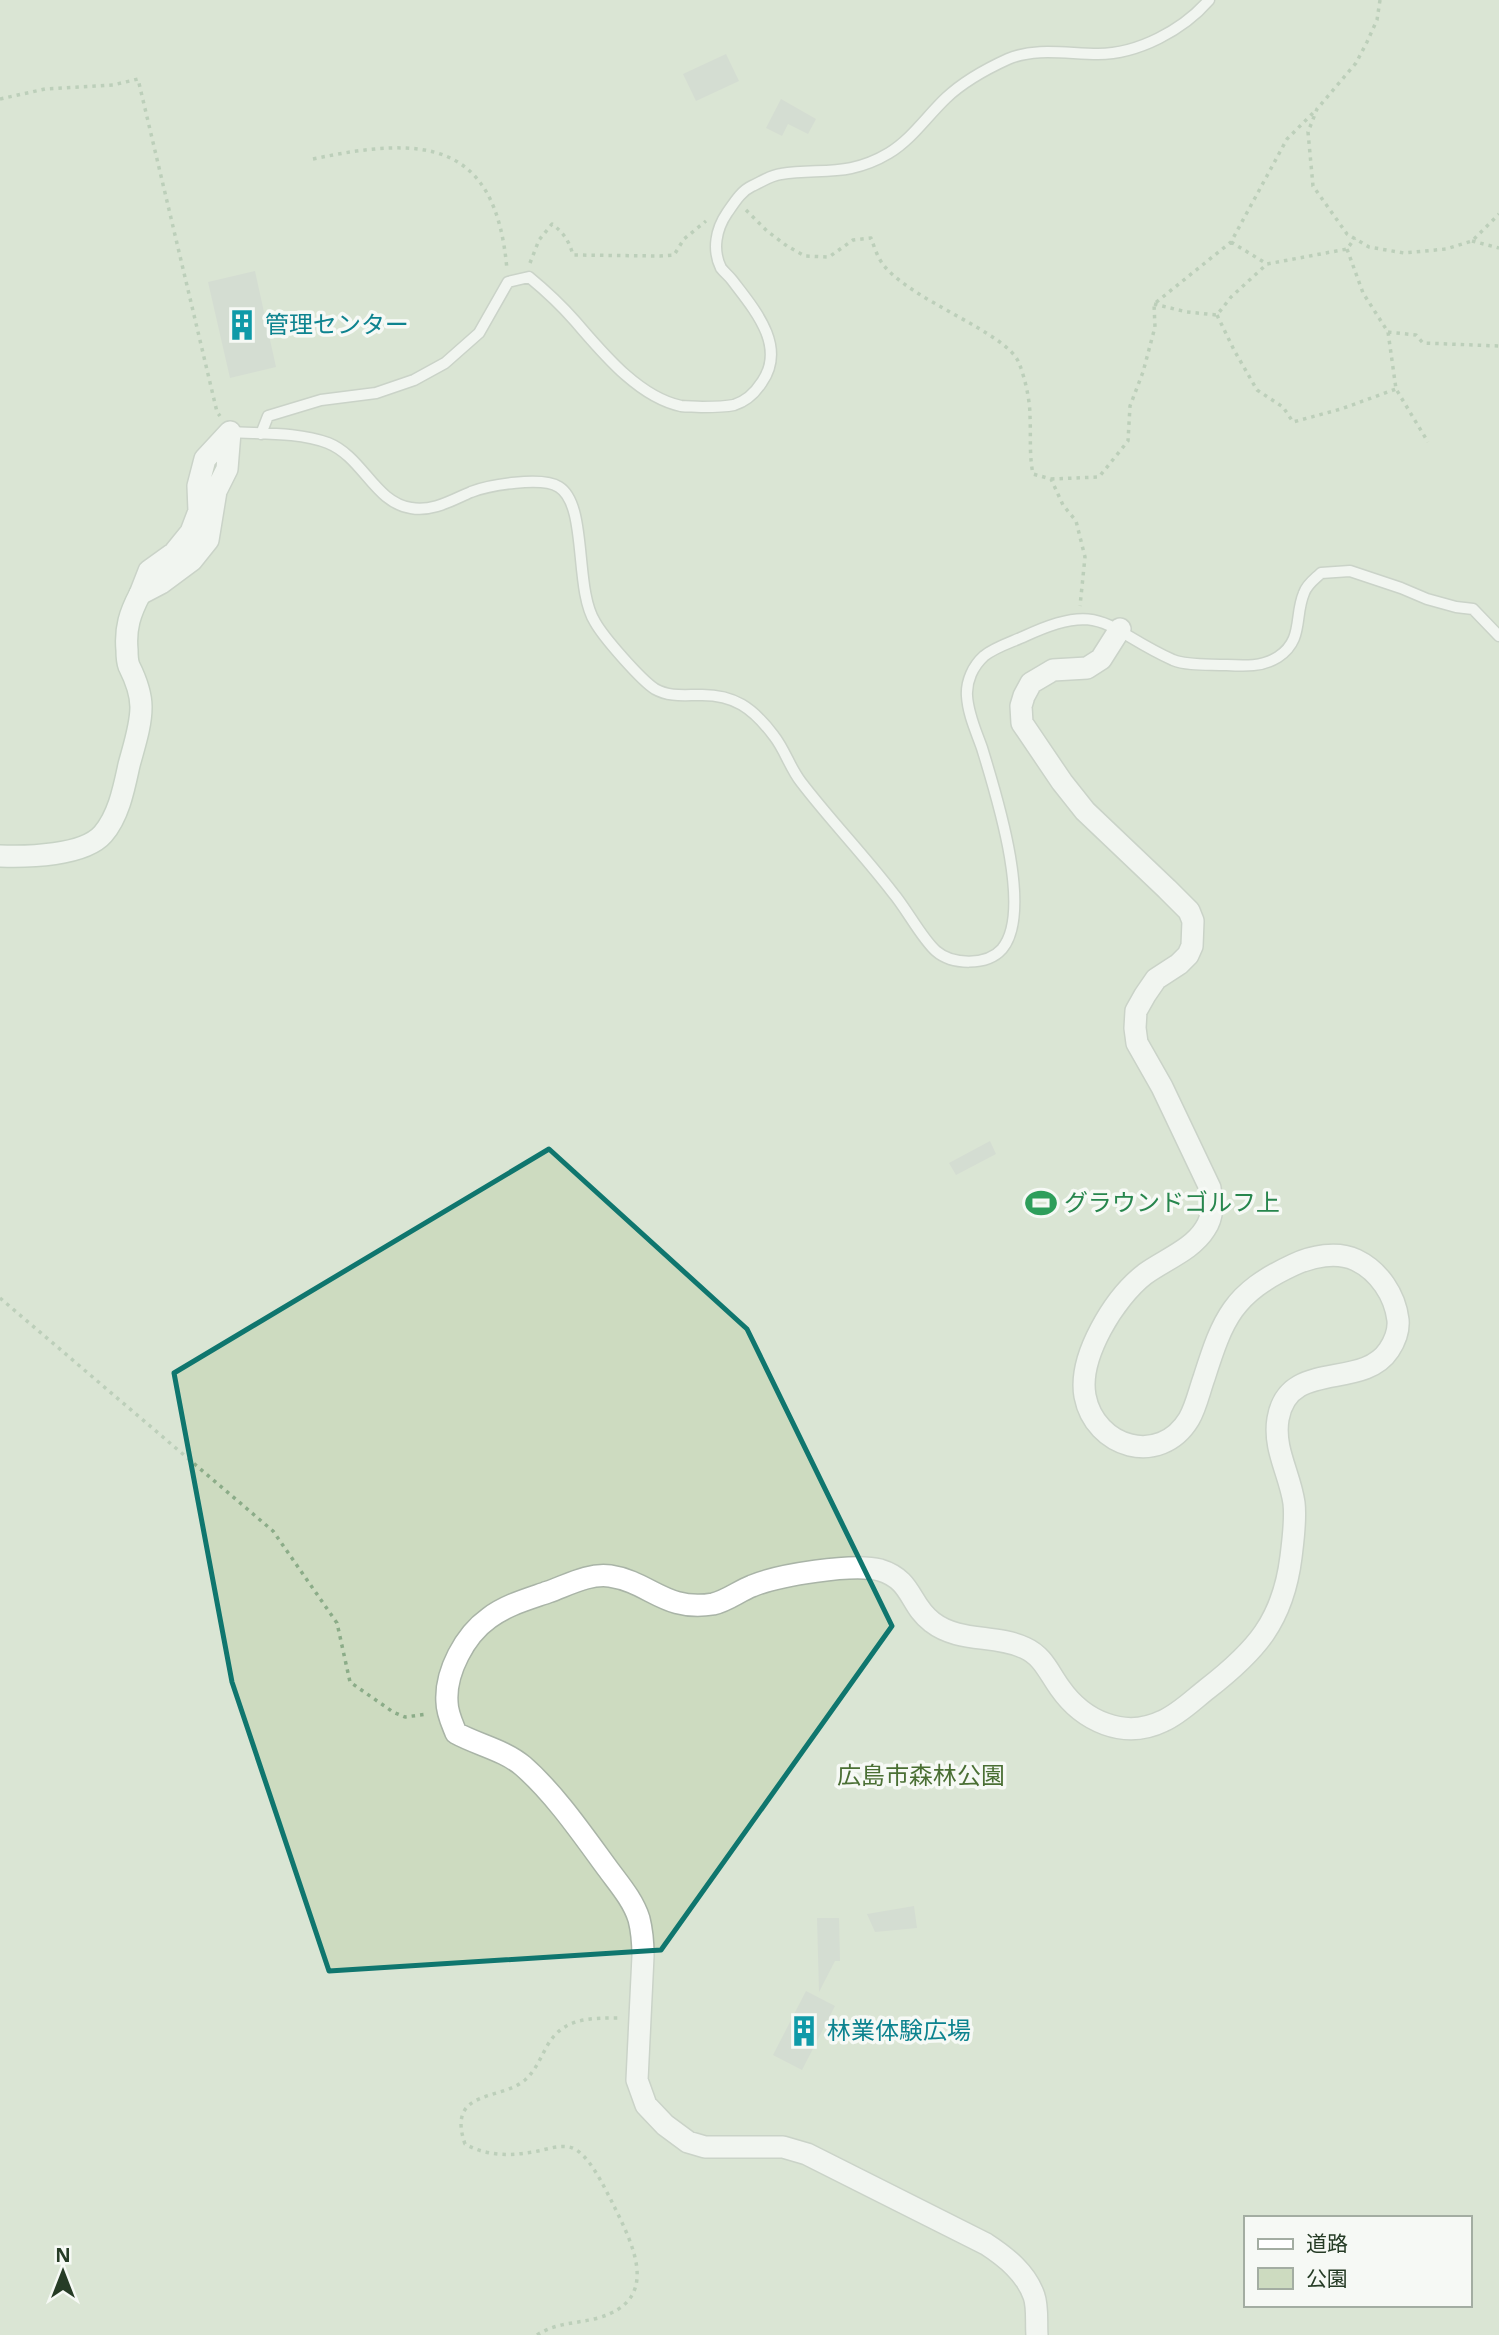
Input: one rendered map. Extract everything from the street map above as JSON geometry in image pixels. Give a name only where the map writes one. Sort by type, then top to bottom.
[{"type":"street","points":[[0,856],[48,854],[78,849],[102,836],[124,792],[141,706],[135,678],[128,664],[125,633],[129,615],[149,571],[174,553],[191,532],[199,511],[198,486],[205,459],[230,432]]},
{"type":"street","points":[[1037,2335],[1035,2298],[1023,2275],[1004,2256],[986,2244],[807,2154],[783,2147],[705,2147],[688,2142],[665,2125],[646,2105],[637,2080],[643,1937],[638,1917],[626,1893],[583,1835],[523,1766],[506,1754],[456,1733],[446,1699],[454,1664],[475,1629],[492,1615],[584,1578],[607,1575],[630,1581],[681,1605],[717,1603],[757,1584],[816,1572],[858,1567],[884,1571],[900,1580],[910,1590],[924,1615],[935,1625],[951,1633],[1009,1642],[1030,1649],[1043,1661],[1072,1704],[1102,1724],[1118,1727],[1142,1728],[1166,1721],[1231,1670],[1264,1636],[1279,1610],[1286,1590],[1293,1544],[1294,1502],[1277,1446],[1277,1424],[1281,1405],[1295,1390],[1315,1378],[1363,1371],[1377,1364],[1389,1352],[1397,1335],[1398,1320],[1392,1296],[1368,1267],[1342,1256],[1318,1256],[1303,1260],[1267,1278],[1238,1301],[1218,1334],[1192,1414],[1175,1436],[1158,1446],[1137,1447],[1114,1440],[1098,1427],[1090,1413],[1083,1378],[1086,1361],[1107,1320],[1132,1286],[1144,1275],[1195,1241],[1212,1214],[1210,1188],[1163,1087],[1137,1043],[1135,1028],[1136,1011],[1145,995],[1157,979],[1188,956],[1192,946],[1194,921],[1189,911],[1167,888],[1085,811],[1023,723],[1021,706],[1031,683],[1053,670],[1087,668],[1101,659],[1119,629]]},
{"type":"lane","points":[[261,434],[268,416],[321,400],[376,393],[414,380],[444,363],[479,333],[508,282],[529,277],[548,293],[622,372],[647,391],[680,405],[734,405],[754,394],[771,367],[772,351],[762,321],[721,268],[717,251],[716,238],[721,221],[747,188],[778,174],[843,171],[889,153],[908,139],[945,99],[966,81],[1011,58],[1039,52],[1121,52],[1178,27],[1195,16],[1209,0]]},
{"type":"lane","points":[[230,432],[294,436],[328,443],[349,455],[390,502],[414,509],[440,506],[477,489],[517,483],[549,482],[563,489],[573,503],[586,604],[594,622],[617,651],[654,688],[676,696],[704,694],[730,698],[750,709],[776,738],[797,778],[894,894],[936,951],[956,961],[979,961],[1001,950],[1011,929],[1014,897],[1009,847],[970,715],[967,695],[969,678],[986,655],[1052,623],[1078,618],[1098,620],[1119,629],[1178,662],[1252,667],[1274,660],[1289,648],[1299,624],[1305,588],[1321,573],[1350,571],[1427,599],[1473,609],[1499,636]]},
{"type":"path","points":[[1154,304],[1231,243],[1287,139],[1317,109],[1356,62],[1377,20],[1380,0]]},
{"type":"path","points":[[0,99],[44,89],[113,85],[138,79],[216,412],[230,432]]},
{"type":"path","points":[[1317,109],[1308,132],[1313,186],[1348,234],[1369,247],[1404,253],[1446,249],[1472,241],[1499,214]]},
{"type":"path","points":[[313,159],[376,148],[413,146],[439,153],[465,165],[482,183],[496,216],[505,250],[508,282]]},
{"type":"path","points":[[735,201],[767,231],[805,256],[829,257],[853,240],[871,238],[881,262],[899,280],[936,306],[1002,344],[1018,360],[1031,412],[1030,457],[1033,474],[1051,479],[1099,477],[1128,441],[1130,407],[1155,327],[1154,304]]},
{"type":"path","points":[[529,277],[530,261],[539,240],[552,224],[562,232],[573,255],[660,256],[674,255],[684,239],[712,215]]},
{"type":"path","points":[[1217,315],[1238,290],[1267,264],[1347,249],[1355,238]]},
{"type":"path","points":[[1472,241],[1499,248]]},
{"type":"path","points":[[1231,243],[1267,264]]},
{"type":"path","points":[[1347,249],[1363,293],[1388,332],[1396,388],[1428,442]]},
{"type":"path","points":[[1154,304],[1187,312],[1217,315]]},
{"type":"path","points":[[1217,315],[1257,390],[1283,407],[1293,422],[1341,409],[1396,388]]},
{"type":"path","points":[[1388,332],[1416,335],[1423,343],[1499,346]]},
{"type":"path","points":[[1051,479],[1063,505],[1076,521],[1085,557],[1078,618]]},
{"type":"path","points":[[0,1298],[273,1531],[337,1623],[350,1682],[405,1717],[448,1710]]},
{"type":"path","points":[[537,2335],[561,2323],[598,2318],[619,2309],[635,2292],[638,2282],[635,2251],[605,2188],[587,2159],[575,2149],[560,2147],[496,2155],[465,2144],[461,2132],[462,2120],[468,2107],[480,2096],[508,2089],[524,2081],[535,2069],[553,2035],[568,2023],[601,2018],[640,2018]]},
{"type":"highlighted area","points":[[549,1149],[747,1329],[892,1626],[661,1950],[329,1971],[232,1682],[174,1373]]},
{"type":"green space","name":"広島市森林公園","points":[[0,0],[1499,0],[1499,2335],[0,2335]]},
{"type":"building","points":[[726,54],[739,81],[696,101],[683,74]]},
{"type":"building","points":[[781,99],[816,119],[808,134],[788,124],[782,136],[766,128]]},
{"type":"building","name":"管理センター","points":[[255,271],[276,367],[230,378],[208,282]]},
{"type":"building","points":[[990,1141],[996,1154],[956,1175],[949,1163]]},
{"type":"building","points":[[914,1906],[917,1928],[875,1932],[867,1914]]},
{"type":"building","points":[[817,1918],[839,1918],[840,1961],[835,1961],[819,1992]]},
{"type":"building","name":"林業体験広場","points":[[806,1991],[835,2006],[802,2070],[773,2055]]},
{"type":"place","name":"管理センター","points":[[242,325]]},
{"type":"place","name":"グラウンドゴルフ上","points":[[1041,1203]]},
{"type":"place","name":"林業体験広場","points":[[804,2031]]}]
